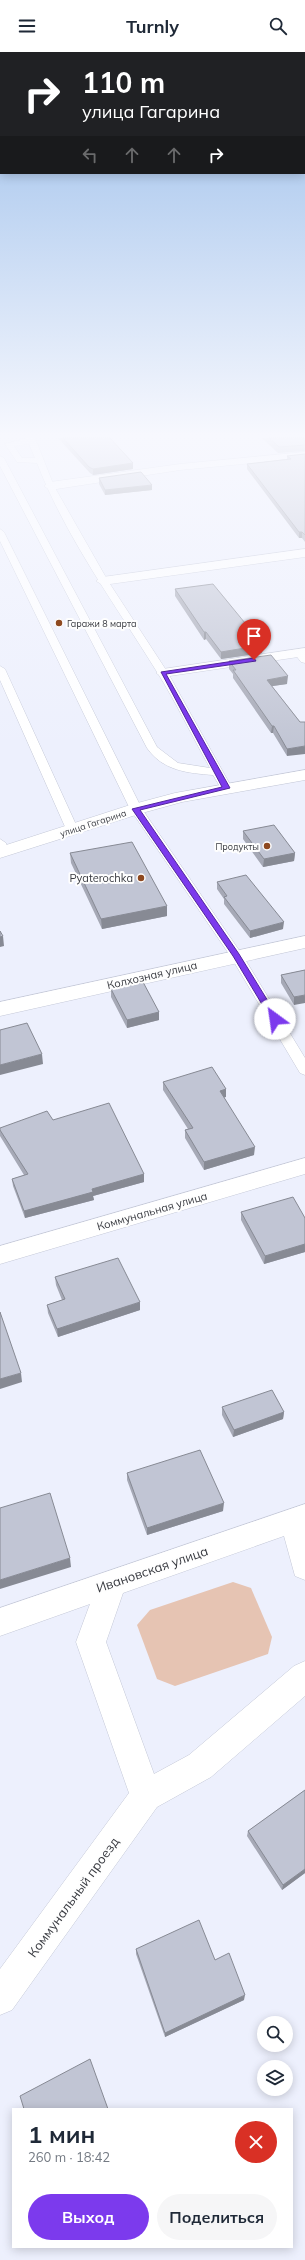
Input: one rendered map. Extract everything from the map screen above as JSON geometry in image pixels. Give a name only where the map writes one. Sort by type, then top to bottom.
[{"type":"street","points":[[103,580],[305,553]]},
{"type":"street","points":[[163,673],[303,655]]},
{"type":"street","name":"улица Гагарина","points":[[1,849],[136,809],[226,788],[305,776]]},
{"type":"street","name":"Колхозная улица","points":[[0,1009],[305,942]]},
{"type":"street","name":"Коммунальная улица","points":[[0,1255],[305,1166]]},
{"type":"street","points":[[300,1518],[305,1567]]},
{"type":"street","name":"Ивановская улица","points":[[0,1622],[300,1518]]},
{"type":"street","points":[[112,1583],[91,1642],[146,1796]]},
{"type":"street","name":"Коммунальный проезд","points":[[0,1998],[146,1796],[200,1766],[305,1676]]},
{"type":"lane","points":[[4,541],[136,809],[237,956],[305,1070]]},
{"type":"lane","points":[[44,541],[152,748],[160,757],[177,768],[218,772]]},
{"type":"lane","points":[[81,541],[103,580],[163,673],[226,788]]},
{"type":"lane","points":[[0,669],[72,829]]},
{"type":"shaded area","points":[[233,1582],[251,1588],[272,1637],[268,1654],[175,1686],[157,1679],[137,1625],[150,1610]]},
{"type":"building","points":[[213,584],[263,645],[221,652],[206,632],[204,632],[175,589]]},
{"type":"building","points":[[271,655],[288,676],[267,680],[300,722],[305,722],[305,746],[287,749],[274,726],[272,726],[233,670],[236,670],[229,661]]},
{"type":"building","points":[[274,825],[295,853],[264,859],[243,831]]},
{"type":"building","points":[[132,842],[167,906],[101,919],[70,853]]},
{"type":"building","points":[[246,875],[284,922],[250,931],[224,897],[227,896],[217,882]]},
{"type":"building","points":[[305,970],[305,995],[294,997],[281,975]]},
{"type":"building","points":[[143,982],[159,1012],[127,1020],[111,989]]},
{"type":"building","points":[[27,1023],[42,1054],[0,1065],[0,1030]]},
{"type":"building","points":[[212,1067],[226,1089],[220,1091],[255,1147],[204,1162],[185,1130],[193,1128],[163,1082]]},
{"type":"building","points":[[109,1103],[144,1174],[92,1189],[93,1192],[24,1211],[12,1179],[28,1174],[0,1128],[47,1111],[53,1120]]},
{"type":"building","points":[[293,1197],[305,1218],[305,1244],[265,1256],[241,1212]]},
{"type":"building","points":[[118,1258],[140,1302],[57,1329],[47,1305],[65,1299],[55,1277]]},
{"type":"building","points":[[0,1312],[21,1373],[0,1379]]},
{"type":"building","points":[[272,1390],[284,1412],[234,1430],[222,1407]]},
{"type":"building","points":[[200,1450],[224,1503],[147,1528],[127,1473]]},
{"type":"building","points":[[50,1493],[70,1558],[0,1580],[0,1508]]},
{"type":"building","points":[[305,1790],[305,1869],[283,1885],[248,1831]]},
{"type":"building","points":[[199,1920],[215,1960],[229,1953],[245,1995],[165,2033],[136,1949]]},
{"type":"building","points":[[90,2059],[108,2108],[24,2108],[20,2096]]},
{"type":"place","name":"Гаражи 8 марта","points":[[59,623]]},
{"type":"place","name":"Продукты","points":[[267,846]]},
{"type":"place","name":"Pyaterochka","points":[[141,878]]},
{"type":"route","points":[[254,660],[163,673],[226,788],[181,797],[136,809],[237,956],[275,1019]]}]
